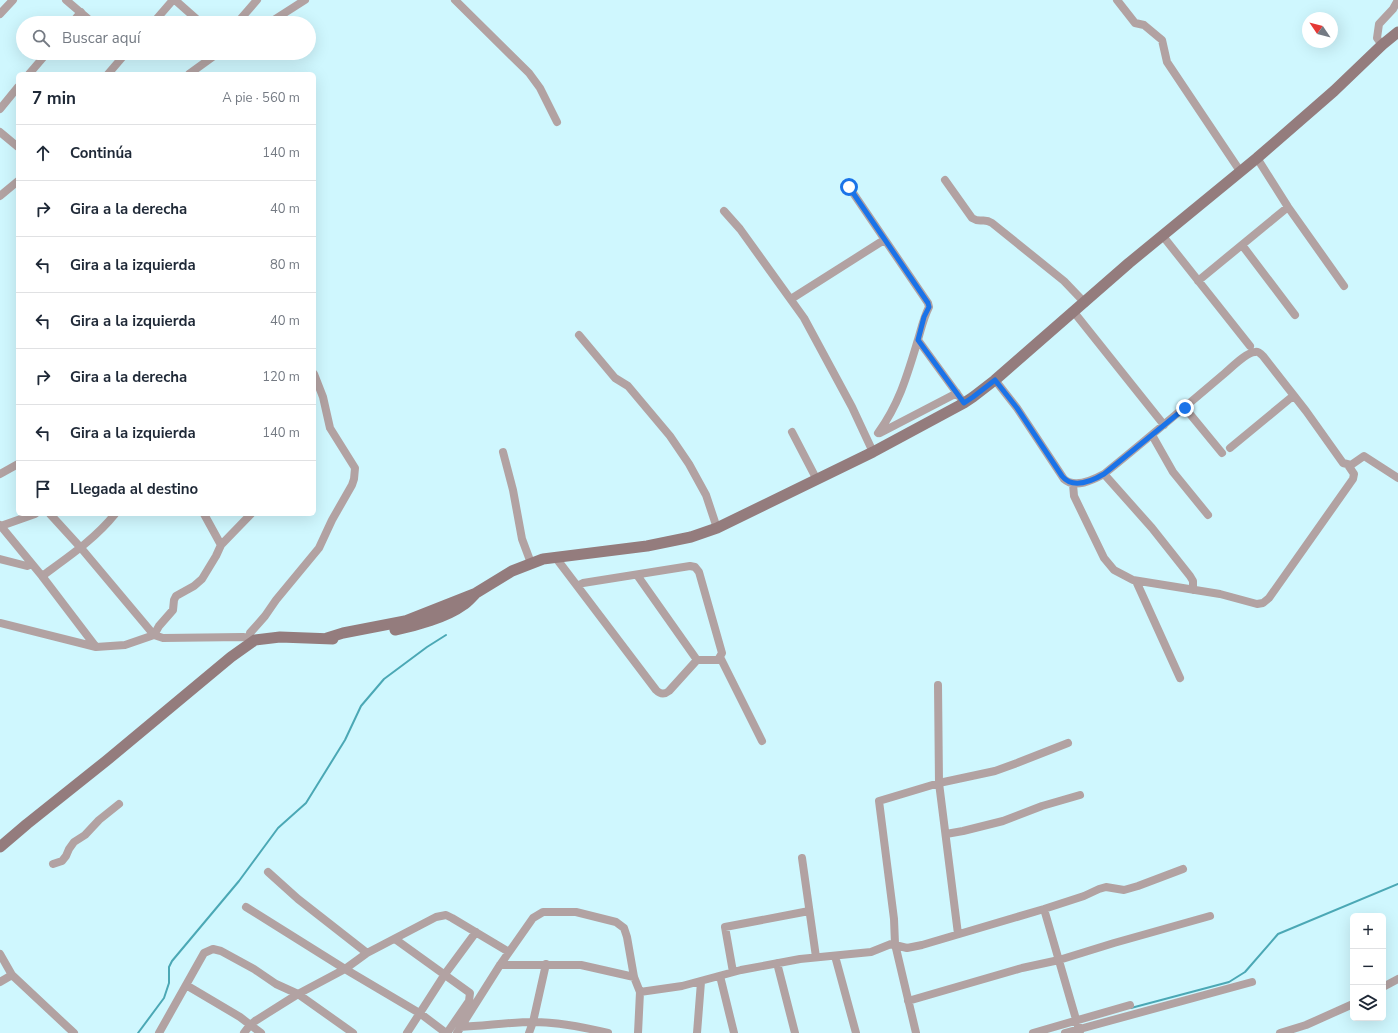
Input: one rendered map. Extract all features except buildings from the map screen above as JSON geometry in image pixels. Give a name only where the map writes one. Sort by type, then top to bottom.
[{"type":"street","points":[[0,14],[13,0]]},
{"type":"street","points":[[66,0],[85,16]]},
{"type":"street","points":[[159,16],[174,0],[193,16]]},
{"type":"street","points":[[243,16],[257,0]]},
{"type":"street","points":[[280,16],[305,0]]},
{"type":"street","points":[[455,0],[529,73],[540,88],[557,122]]},
{"type":"street","points":[[1117,0],[1135,23],[1144,25],[1162,40],[1167,62],[1240,171]]},
{"type":"street","points":[[1382,45],[1377,38],[1379,24],[1393,9],[1398,0]]},
{"type":"street","points":[[78,16],[81,12]]},
{"type":"street","points":[[0,623],[96,647],[125,645],[154,636],[163,638],[327,638],[343,633],[405,621],[476,593],[512,571],[531,563],[556,558],[647,546],[691,537],[717,528],[873,452],[973,397],[995,380],[1073,311],[1085,303],[1162,235],[1257,158],[1334,91],[1382,45],[1398,32]]},
{"type":"street","points":[[32,72],[41,60]]},
{"type":"street","points":[[110,72],[120,60]]},
{"type":"street","points":[[192,72],[207,60]]},
{"type":"street","points":[[0,109],[16,89]]},
{"type":"street","points":[[0,132],[16,145]]},
{"type":"street","points":[[1257,158],[1288,207],[1344,286]]},
{"type":"street","points":[[945,180],[972,218],[976,221],[987,220],[992,223],[1064,281],[1085,303]]},
{"type":"street","points":[[0,196],[16,183]]},
{"type":"street","points":[[849,187],[928,303],[929,307],[924,317],[903,388],[890,416],[878,433]]},
{"type":"street","points":[[1198,281],[1288,207]]},
{"type":"street","points":[[724,211],[740,229],[804,318],[852,407],[873,452]]},
{"type":"street","points":[[1162,235],[1250,346]]},
{"type":"street","points":[[791,299],[884,240]]},
{"type":"street","points":[[1242,245],[1295,315]]},
{"type":"street","points":[[1073,311],[1164,425]]},
{"type":"street","points":[[579,335],[615,378],[628,386],[670,436],[689,464],[706,495],[717,528]]},
{"type":"street","points":[[918,340],[964,403]]},
{"type":"street","points":[[995,380],[1017,408],[1062,476],[1067,482],[1073,484],[1087,482],[1104,474],[1185,408],[1237,363],[1255,352],[1263,356],[1306,411],[1341,462],[1345,465],[1351,465],[1364,456],[1398,478]]},
{"type":"street","points":[[252,639],[250,633],[319,548],[354,479],[355,468],[330,428],[323,397],[316,379]]},
{"type":"street","points":[[867,439],[957,393]]},
{"type":"street","points":[[1230,448],[1293,396]]},
{"type":"street","points":[[1185,408],[1222,453]]},
{"type":"street","points":[[792,432],[817,480]]},
{"type":"street","points":[[1152,435],[1172,472],[1208,515]]},
{"type":"street","points":[[503,452],[513,490],[522,539],[531,563]]},
{"type":"street","points":[[0,474],[16,465]]},
{"type":"street","points":[[1073,484],[1074,496],[1104,558],[1114,570],[1120,574],[1136,581],[1220,594],[1258,604],[1267,601],[1353,479],[1353,472],[1348,465]]},
{"type":"street","points":[[1104,474],[1152,528],[1190,576],[1193,582],[1193,590]]},
{"type":"street","points":[[29,516],[1,525],[96,647]]},
{"type":"street","points":[[52,516],[81,548],[154,636]]},
{"type":"street","points":[[42,576],[81,548],[114,516]]},
{"type":"street","points":[[205,516],[221,545]]},
{"type":"street","points":[[154,636],[159,626],[172,612],[176,596],[194,586],[202,579],[221,545],[248,516]]},
{"type":"street","points":[[556,558],[577,586],[658,692],[662,694],[667,693],[697,660],[718,660],[722,653],[697,568],[690,566],[583,583],[577,586]]},
{"type":"street","points":[[0,559],[27,566],[32,564]]},
{"type":"street","points":[[637,575],[697,660]]},
{"type":"street","points":[[1136,581],[1180,678]]},
{"type":"street","points":[[0,847],[252,639]]},
{"type":"street","points":[[720,657],[762,741]]},
{"type":"street","points":[[938,685],[939,783],[958,934]]},
{"type":"street","points":[[916,1033],[895,944],[894,919],[879,801],[939,783],[995,771],[1068,743]]},
{"type":"street","points":[[946,834],[962,832],[1003,821],[1048,804],[1080,795]]},
{"type":"street","points":[[53,864],[62,861],[74,842],[85,836],[99,820],[119,804]]},
{"type":"street","points":[[802,858],[816,958]]},
{"type":"street","points":[[640,992],[682,986],[733,972],[776,963],[871,952],[887,944],[895,944],[907,948],[914,947],[1044,909],[1106,887],[1124,890],[1183,869]]},
{"type":"street","points":[[268,872],[298,899],[367,954]]},
{"type":"street","points":[[246,907],[345,969],[421,1014],[446,1033],[469,1002],[470,993],[446,974],[395,939]]},
{"type":"street","points":[[1044,909],[1079,1028]]},
{"type":"street","points":[[733,972],[725,927],[809,911]]},
{"type":"street","points":[[458,1030],[500,965],[533,918],[543,912],[576,912],[616,922],[624,928],[634,977],[640,992],[638,1033]]},
{"type":"street","points":[[244,1033],[250,1025],[298,994],[345,969],[367,954],[436,917],[446,915],[509,952]]},
{"type":"street","points":[[908,1001],[1022,968],[1059,960],[1210,916]]},
{"type":"street","points":[[408,1033],[446,974],[476,932]]},
{"type":"street","points":[[159,1033],[204,953],[213,949],[221,951],[254,969],[276,984],[298,994],[353,1033]]},
{"type":"street","points":[[0,954],[12,975],[74,1033]]},
{"type":"street","points":[[835,956],[856,1033]]},
{"type":"street","points":[[776,963],[795,1033]]},
{"type":"street","points":[[529,1033],[546,964]]},
{"type":"street","points":[[500,965],[581,965],[634,977]]},
{"type":"street","points":[[0,982],[12,975]]},
{"type":"street","points":[[720,976],[734,1033]]},
{"type":"street","points":[[1386,985],[1398,979]]},
{"type":"street","points":[[697,1033],[700,982]]},
{"type":"street","points":[[1033,1033],[1079,1028],[1252,982]]},
{"type":"street","points":[[186,985],[240,1017],[261,1033]]},
{"type":"street","points":[[1280,1033],[1306,1025],[1350,1005]]},
{"type":"street","points":[[1065,1033],[1130,1006]]},
{"type":"street","points":[[458,1030],[532,1022],[578,1026],[608,1033]]},
{"type":"waterway","points":[[138,1033],[164,998],[169,983],[169,967],[172,961],[239,881],[278,828],[306,803],[345,740],[361,706],[384,679],[427,647],[446,635]]},
{"type":"waterway","points":[[1131,1008],[1229,982],[1245,972],[1278,934],[1398,884]]},
{"type":"route","points":[[849,187],[928,303],[929,307],[924,317],[918,340],[964,403],[995,380],[1017,408],[1067,482],[1073,484],[1087,482],[1104,474],[1185,408]]}]
